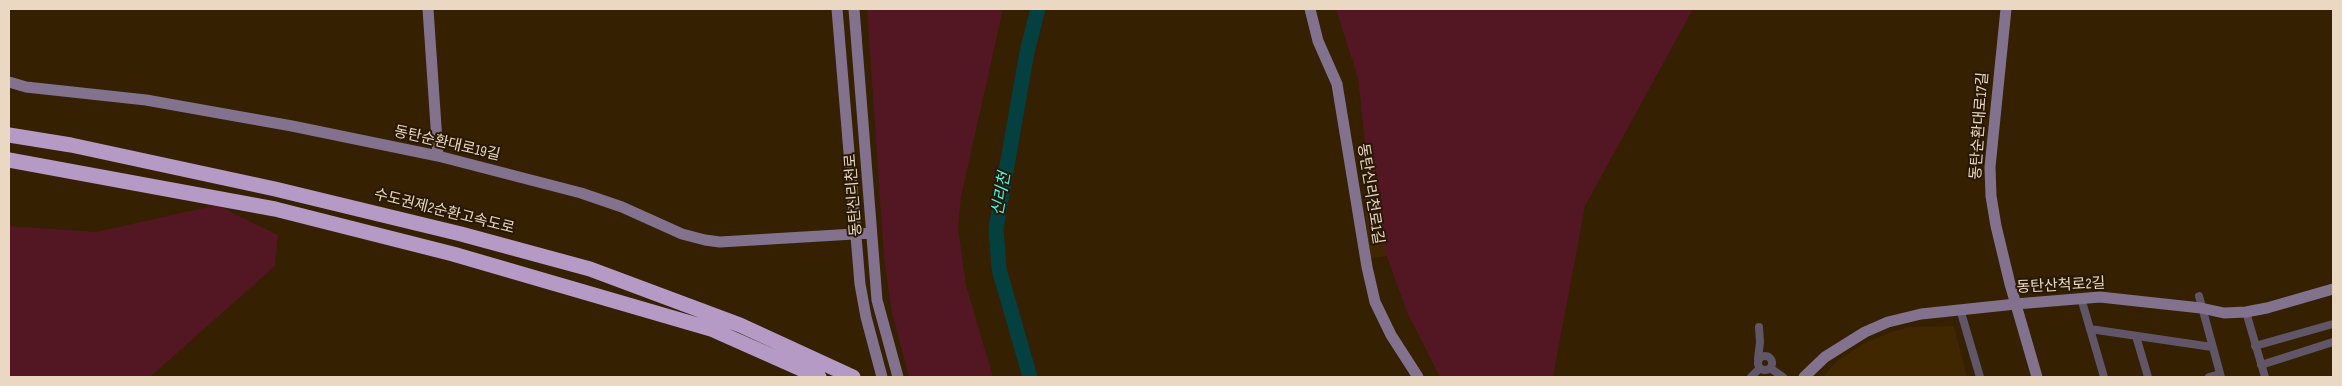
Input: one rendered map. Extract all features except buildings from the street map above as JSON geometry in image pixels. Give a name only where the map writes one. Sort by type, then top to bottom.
[{"type":"highway","name":"수도권제2순환고속도로","points":[[9,135],[71,145],[275,189],[461,234],[590,269],[737,332],[854,377]]},
{"type":"highway","name":"수도권제2순환고속도로","points":[[9,160],[285,211],[453,254],[711,329],[737,332],[819,377]]},
{"type":"street","points":[[428,9],[438,156]]},
{"type":"street","name":"동탄신리천로","points":[[837,9],[860,284],[866,317],[882,377]]},
{"type":"street","name":"동탄신리천로","points":[[854,9],[875,285],[885,333],[898,377]]},
{"type":"street","name":"동탄신리천로1길","points":[[1310,9],[1318,41],[1337,84],[1367,267],[1375,302],[1391,335],[1418,377]]},
{"type":"street","name":"동탄순환대로17길","points":[[2006,9],[1991,158],[1991,196],[1996,226],[2037,377]]},
{"type":"street","name":"동탄순환대로19길","points":[[9,82],[26,87],[146,100],[292,126],[438,156],[581,193],[622,207],[682,234],[704,240],[720,242],[871,232]]},
{"type":"street","points":[[851,182],[859,193],[868,184]]},
{"type":"street","points":[[860,284],[868,276],[872,278],[875,285]]},
{"type":"street","name":"동탄산척로2길","points":[[1804,377],[1833,352],[1876,326],[1921,314],[2081,298],[2200,302],[2224,313],[2246,312],[2267,308],[2333,289]]},
{"type":"street","points":[[2081,298],[2104,377]]},
{"type":"street","points":[[2200,302],[2220,376],[2209,377]]},
{"type":"street","points":[[1960,309],[1980,377]]},
{"type":"street","points":[[2246,312],[2265,377]]},
{"type":"street","points":[[2255,346],[2333,324]]},
{"type":"street","points":[[1759,327],[1759,369]]},
{"type":"street","points":[[2090,329],[2212,347]]},
{"type":"street","points":[[2136,336],[2148,377]]},
{"type":"street","points":[[1760,342],[1767,356],[1772,361],[1770,368]]},
{"type":"street","points":[[2261,365],[2333,342]]},
{"type":"street","points":[[1758,359],[1767,356]]},
{"type":"street","points":[[1759,369],[1763,371],[1770,368]]},
{"type":"street","points":[[1770,368],[1783,377]]},
{"type":"street","points":[[1751,377],[1759,369]]},
{"type":"shaded area","points":[[867,9],[1003,9],[961,197],[958,227],[966,285],[993,377],[909,377],[892,313],[884,258]]},
{"type":"shaded area","points":[[1336,9],[1693,9],[1585,206],[1553,377],[1440,377],[1407,312],[1373,218],[1358,78]]},
{"type":"shaded area","points":[[1390,197],[1395,255],[1370,258],[1364,199]]},
{"type":"shaded area","points":[[217,205],[278,235],[275,266],[150,377],[9,377],[9,226],[96,232]]},
{"type":"shaded area","points":[[1954,326],[1967,377],[1823,377],[1836,362],[1863,344],[1891,332],[1909,327]]},
{"type":"waterway","name":"신리천","points":[[1030,377],[999,269],[996,228],[1027,52],[1038,9]]}]
